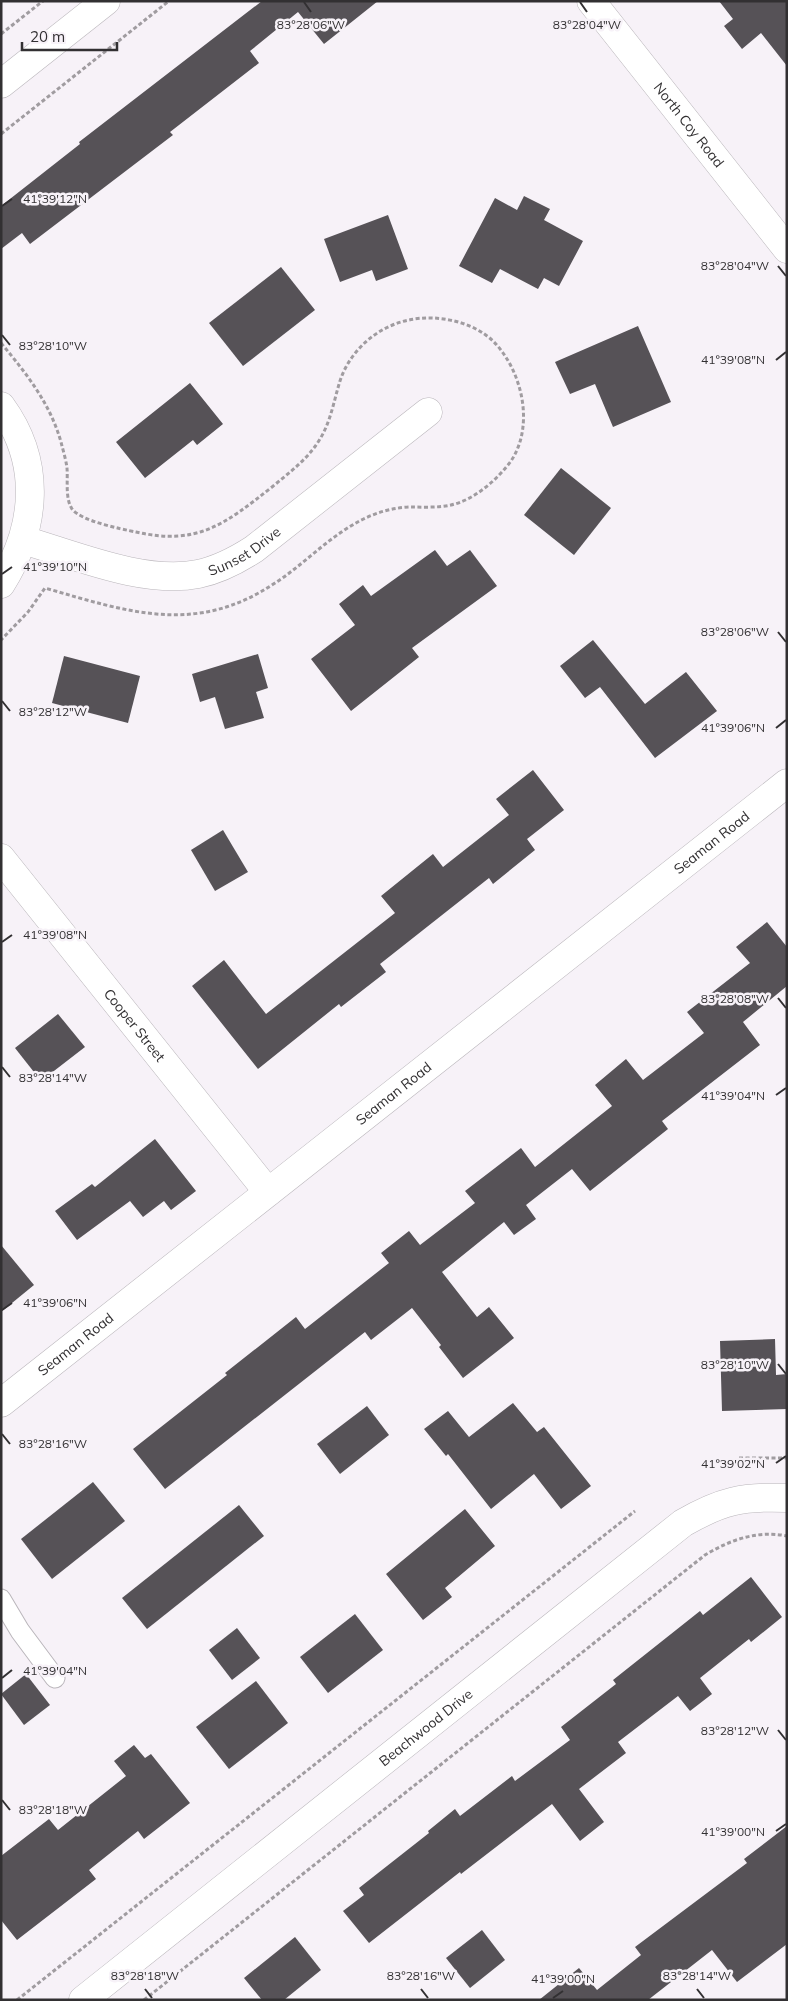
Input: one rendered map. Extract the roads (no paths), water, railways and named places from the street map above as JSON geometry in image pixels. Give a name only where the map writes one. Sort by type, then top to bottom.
[{"type":"street","points":[[1,84],[106,1]]},
{"type":"street","name":"North Coy Road","points":[[591,1],[787,249]]},
{"type":"street","points":[[1,406],[16,430],[29,473],[29,516],[23,540],[13,565],[1,584]]},
{"type":"street","name":"Sunset Drive","points":[[23,540],[136,573],[167,576],[198,574],[212,570],[254,550],[428,412]]},
{"type":"street","name":"Seaman Road","points":[[1,1403],[787,783]]},
{"type":"street","name":"Cooper Street","points":[[1,858],[268,1192]]},
{"type":"street","name":"Beachwood Drive","points":[[83,2000],[683,1523],[706,1510],[732,1500],[759,1497],[787,1498]]},
{"type":"lane","points":[[1,1599],[20,1631],[56,1678]]}]
